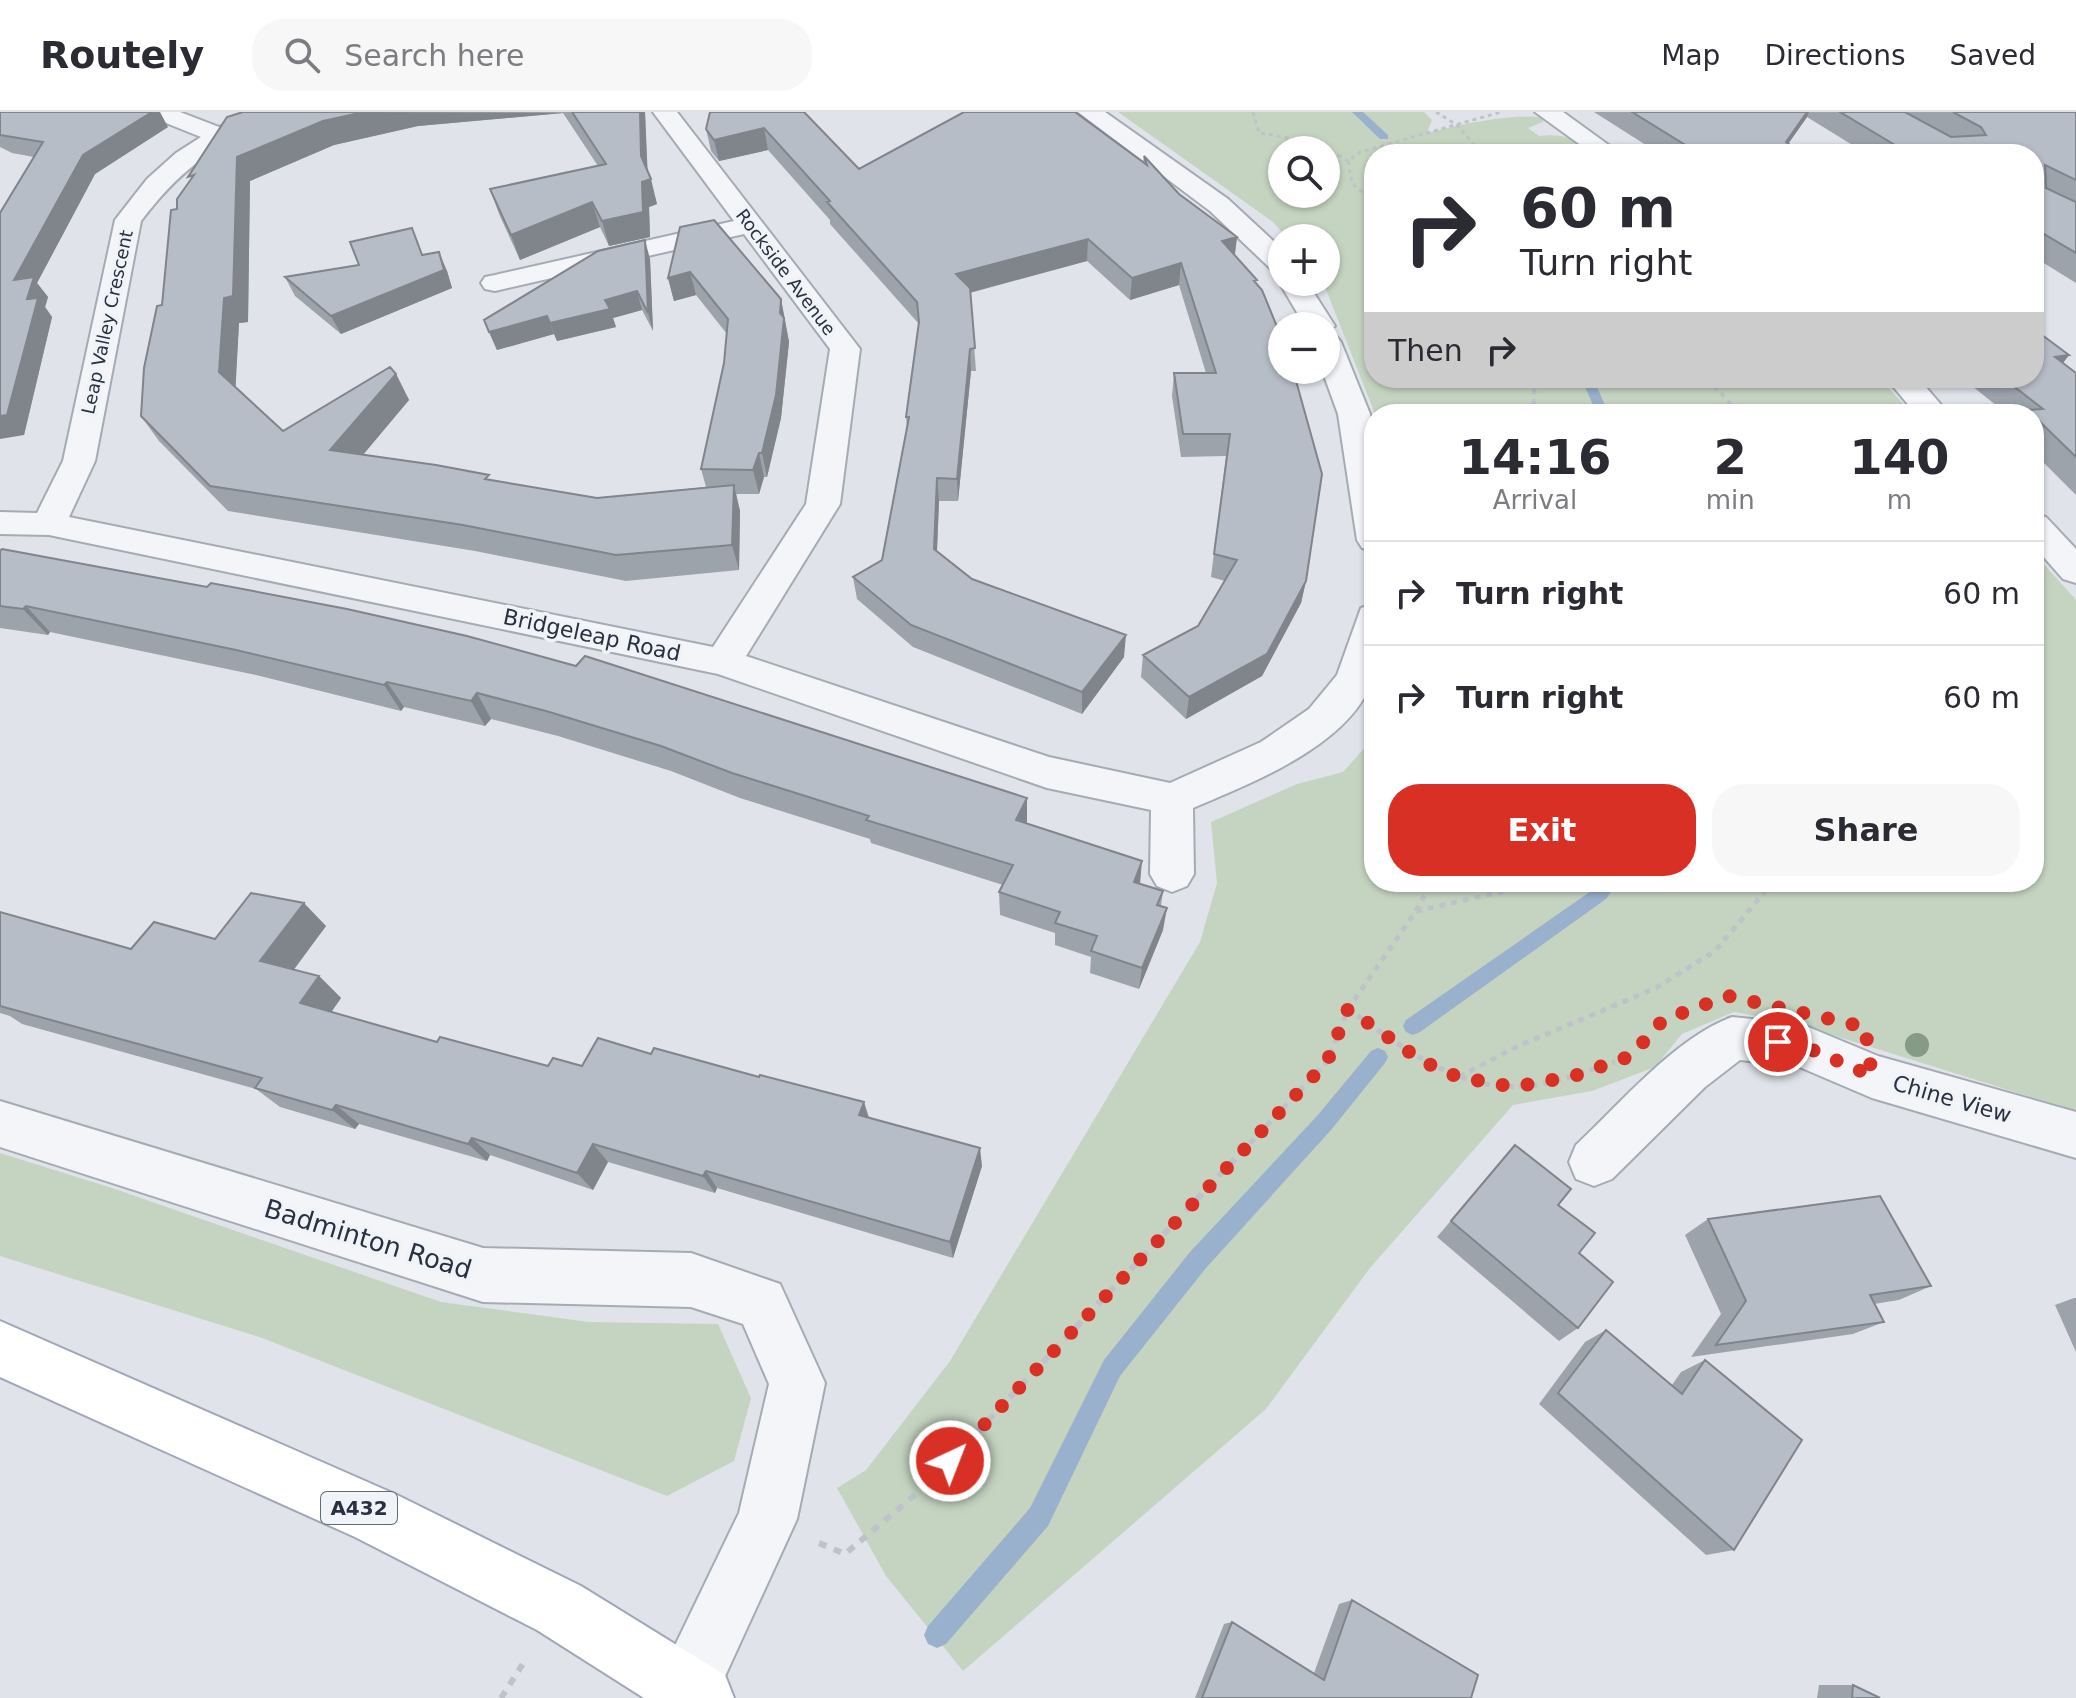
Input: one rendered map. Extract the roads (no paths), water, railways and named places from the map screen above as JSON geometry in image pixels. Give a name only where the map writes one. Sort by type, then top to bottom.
[{"type":"main road","name":"Badminton Road","points":[[0,1349],[376,1516],[559,1608],[694,1694]]},
{"type":"street","points":[[159,112],[219,136]]},
{"type":"street","name":"Leap Valley Crescent","points":[[49,524],[79,461],[128,220],[156,184],[185,158],[219,136],[242,126],[294,112]]},
{"type":"street","name":"Rockside Avenue","points":[[665,112],[845,349],[823,504],[723,662]]},
{"type":"street","points":[[1090,112],[1219,205],[1268,251]]},
{"type":"street","points":[[1548,121],[1591,144]]},
{"type":"street","points":[[495,284],[750,225]]},
{"type":"street","points":[[1340,378],[1354,414],[1364,477]]},
{"type":"street","points":[[1910,388],[1924,404]]},
{"type":"street","name":"Bridgeleap Road","points":[[0,523],[49,524],[723,662],[1047,772],[1172,799]]},
{"type":"street","points":[[2044,536],[2076,571]]},
{"type":"street","points":[[1172,874],[1172,799],[1269,758],[1330,711],[1355,679],[1364,650]]},
{"type":"street","name":"Chine View","points":[[1594,1162],[1688,1071],[1732,1038],[1801,1045],[1872,1076],[2076,1135]]},
{"type":"street","name":"Badminton Road","points":[[0,1124],[483,1275],[691,1280],[761,1303],[797,1383],[767,1519],[694,1694]]},
{"type":"waterway","points":[[1357,112],[1384,137]]},
{"type":"waterway","points":[[1591,388],[1599,404]]},
{"type":"waterway","points":[[1413,1026],[1602,892]]},
{"type":"waterway","points":[[937,1635],[1039,1517],[1112,1368],[1198,1260],[1324,1123],[1378,1057]]}]
